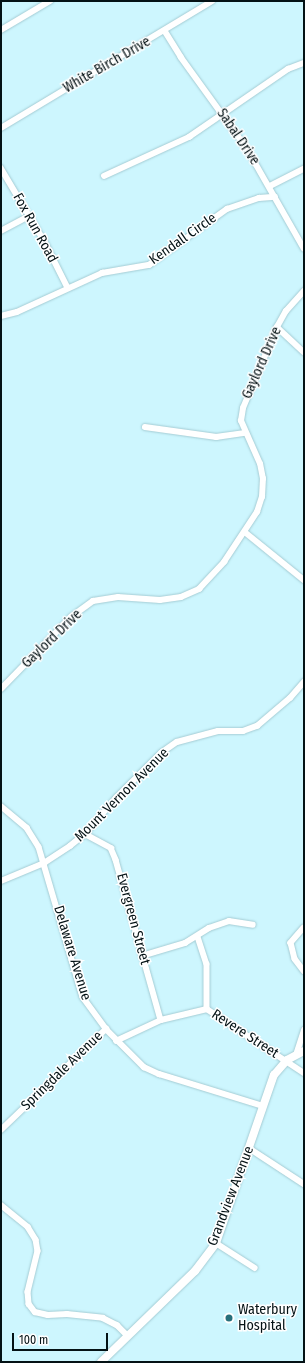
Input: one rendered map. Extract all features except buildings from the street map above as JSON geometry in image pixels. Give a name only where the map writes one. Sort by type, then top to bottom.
[{"type":"main road","name":"Grandview Avenue","points":[[100,1362],[202,1264],[216,1243],[250,1148],[274,1074],[286,1060],[304,1051]]},
{"type":"street","points":[[1,30],[50,1]]},
{"type":"street","name":"White Birch Drive","points":[[1,128],[165,31],[212,1]]},
{"type":"street","name":"Sabal Drive","points":[[165,31],[181,58],[223,113],[270,186],[304,248]]},
{"type":"street","points":[[104,176],[189,137],[288,69],[304,63]]},
{"type":"street","name":"Fox Run Road","points":[[1,168],[68,288]]},
{"type":"street","points":[[270,186],[304,169]]},
{"type":"street","name":"Kendall Circle","points":[[1,316],[17,312],[102,273],[149,265],[227,209],[259,198],[275,197]]},
{"type":"street","points":[[1,231],[29,216]]},
{"type":"street","name":"Gaylord Drive","points":[[1,689],[71,617],[93,601],[118,597],[160,600],[181,597],[199,589],[213,576],[245,532],[257,512],[262,497],[264,479],[260,464],[241,421],[248,389],[286,311],[304,291]]},
{"type":"street","points":[[277,327],[304,352]]},
{"type":"street","points":[[145,427],[216,437],[245,433]]},
{"type":"street","points":[[245,532],[304,580]]},
{"type":"street","name":"Mount Vernon Avenue","points":[[1,881],[44,863],[85,834],[116,798],[161,753],[177,742],[194,736],[218,731],[244,731],[257,726],[290,698],[304,682]]},
{"type":"street","name":"Delaware Avenue","points":[[1,806],[27,828],[39,847],[83,997],[106,1029],[134,1059],[159,1074],[263,1106]]},
{"type":"street","name":"Evergreen Street","points":[[85,834],[112,848],[161,1020]]},
{"type":"street","points":[[142,956],[198,937],[209,928],[229,921],[253,925]]},
{"type":"street","points":[[304,928],[291,943],[295,959],[304,971]]},
{"type":"street","name":"Revere Street","points":[[198,937],[207,964],[207,1009],[304,1073]]},
{"type":"street","points":[[116,1040],[161,1020],[207,1009]]},
{"type":"street","name":"Springdale Avenue","points":[[1,1130],[106,1029]]},
{"type":"street","points":[[296,1054],[304,1030]]},
{"type":"street","points":[[250,1148],[304,1184]]},
{"type":"street","points":[[1,1204],[28,1227],[36,1240],[38,1251],[28,1292],[29,1304],[35,1312],[48,1315],[67,1314],[103,1318],[117,1326],[127,1335]]},
{"type":"street","points":[[216,1243],[255,1268]]},
{"type":"place","name":"Waterbury Hospital","points":[[229,1318]]}]
